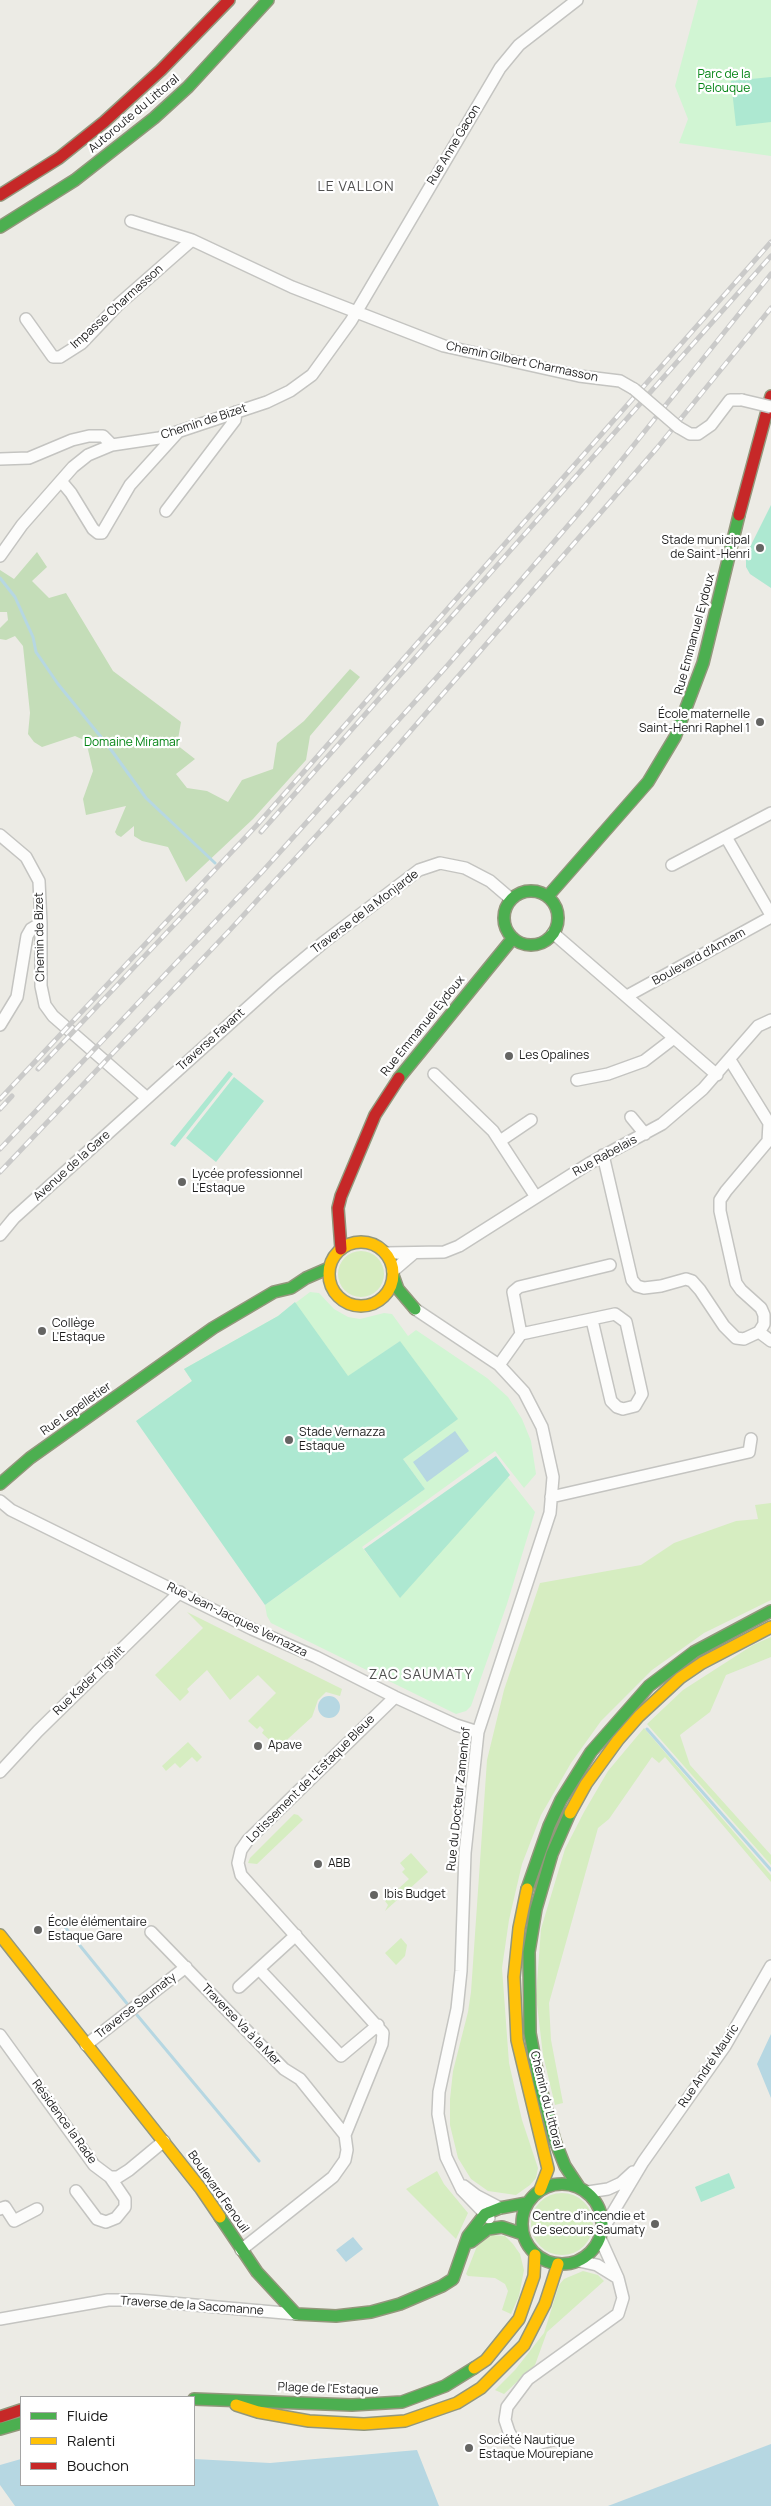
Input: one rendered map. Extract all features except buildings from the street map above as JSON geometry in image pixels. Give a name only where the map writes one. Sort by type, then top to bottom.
[{"type":"main road","name":"Autoroute du Littoral","points":[[0,195],[59,158],[104,122],[161,70],[229,0]]},
{"type":"main road","name":"Autoroute du Littoral","points":[[0,227],[75,180],[154,118],[188,87],[268,0]]},
{"type":"main road","name":"Rue Emmanuel Eydoux","points":[[548,896],[648,782],[661,763],[686,712],[703,663],[751,465],[771,396]]},
{"type":"main road","points":[[525,891],[533,891],[548,896],[557,910],[557,926],[553,933],[547,940],[530,945],[513,938],[504,923],[504,915],[511,899],[525,891]]},
{"type":"main road","name":"Rue Emmanuel Eydoux","points":[[341,1249],[338,1208],[344,1188],[375,1115],[389,1090],[419,1050],[513,938]]},
{"type":"main road","points":[[340,1224],[360,1242],[378,1246],[386,1253],[393,1273],[390,1289],[376,1303],[361,1306],[346,1303],[334,1293],[331,1286],[329,1268],[333,1257],[341,1249],[360,1242]]},
{"type":"main road","name":"Rue Lepelletier","points":[[291,1288],[306,1278],[329,1268]]},
{"type":"main road","name":"Rue du Docteur Zamenhof","points":[[393,1273],[398,1289],[415,1309]]},
{"type":"main road","name":"Rue Lepelletier","points":[[0,1484],[30,1458],[170,1361],[183,1348],[238,1312],[274,1292],[312,1284],[331,1286]]},
{"type":"main road","name":"Rue du Docteur Zamenhof","points":[[376,1303],[399,1304],[415,1309]]},
{"type":"main road","name":"Chemin du Littoral","points":[[540,2190],[548,2169],[526,2084],[517,2040],[514,1977],[519,1928],[525,1898],[531,1874],[549,1826],[562,1800],[591,1752],[649,1686],[694,1652],[771,1611]]},
{"type":"main road","name":"Chemin du Littoral","points":[[583,2189],[565,2166],[555,2141],[539,2081],[530,2033],[530,1945],[536,1909],[552,1854],[573,1806],[586,1784],[618,1740],[639,1716],[680,1678],[771,1627]]},
{"type":"main road","name":"Boulevard Fenouil","points":[[0,1935],[201,2189],[276,2296],[296,2314]]},
{"type":"main road","points":[[566,2183],[583,2189],[597,2202],[602,2215],[601,2234],[592,2252],[579,2261],[558,2264],[536,2255],[528,2246],[523,2234],[522,2218],[527,2203],[540,2190],[552,2184],[566,2183]]},
{"type":"main road","points":[[296,2314],[336,2316],[371,2312],[400,2304],[453,2279],[468,2236],[485,2214],[500,2208],[527,2203]]},
{"type":"main road","points":[[463,2254],[479,2234],[488,2229],[502,2227],[523,2234]]},
{"type":"main road","name":"Plage de l'Estaque","points":[[195,2399],[352,2406],[402,2402],[446,2386],[486,2360],[509,2334],[519,2319],[528,2296],[534,2276],[536,2255]]},
{"type":"main road","name":"Plage de l'Estaque","points":[[219,2400],[258,2412],[300,2419],[364,2424],[405,2421],[457,2403],[481,2388],[498,2374],[524,2344],[545,2304],[558,2264]]},
{"type":"main road","points":[[0,2417],[20,2410]]},
{"type":"main road","points":[[0,2429],[20,2423]]},
{"type":"street","name":"Rue Anne Gacon","points":[[356,312],[500,68],[524,41],[577,0]]},
{"type":"street","name":"Chemin Gilbert Charmasson","points":[[131,221],[192,240],[292,287],[444,346],[579,376],[620,382],[634,389],[678,427],[690,434],[698,434],[711,425],[730,400],[742,400],[771,407]]},
{"type":"street","name":"Impasse Charmasson","points":[[26,319],[53,357],[60,357],[82,343],[119,304],[192,240]]},
{"type":"street","name":"Chemin de Bizet","points":[[0,556],[22,525],[80,460],[97,450],[112,445],[159,438],[279,397],[312,375],[321,366],[356,312]]},
{"type":"street","points":[[166,510],[235,420],[236,412]]},
{"type":"street","points":[[61,481],[71,492],[93,529],[98,533],[102,533],[130,485],[180,431]]},
{"type":"street","points":[[0,459],[29,458],[72,440],[89,436],[103,436],[112,445]]},
{"type":"street","points":[[672,865],[771,813]]},
{"type":"street","name":"Chemin de Bizet","points":[[0,835],[21,852],[34,871],[40,888],[41,986],[45,1005],[53,1016],[147,1098]]},
{"type":"street","points":[[726,837],[771,916]]},
{"type":"street","name":"Traverse de la Monjarde","points":[[276,982],[324,942],[419,870],[440,863],[465,868],[490,881],[511,899]]},
{"type":"street","name":"Boulevard d'Annam","points":[[627,996],[771,916]]},
{"type":"street","points":[[0,1024],[16,997],[27,936],[31,929],[41,923]]},
{"type":"street","points":[[553,933],[717,1075]]},
{"type":"street","name":"Traverse Favant","points":[[147,1098],[276,982]]},
{"type":"street","name":"Rue Rabelais","points":[[386,1253],[444,1252],[459,1246],[603,1155],[662,1124],[717,1075],[758,1026],[771,1020]]},
{"type":"street","points":[[577,1080],[608,1074],[644,1061],[674,1038]]},
{"type":"street","points":[[603,1155],[632,1280],[637,1286],[644,1288],[661,1286],[686,1279],[692,1281],[724,1326],[736,1338],[744,1339],[759,1332],[764,1324],[764,1315],[758,1303],[741,1290],[736,1283],[720,1211],[720,1200],[768,1141],[769,1123],[730,1060]]},
{"type":"street","points":[[434,1074],[500,1141],[536,1197]]},
{"type":"street","name":"Avenue de la Gare","points":[[0,1235],[14,1218],[147,1098]]},
{"type":"street","points":[[631,1117],[645,1134]]},
{"type":"street","points":[[500,1141],[531,1120]]},
{"type":"street","points":[[393,1273],[414,1253]]},
{"type":"street","points":[[521,1334],[514,1292],[519,1287],[610,1265]]},
{"type":"street","name":"Rue du Docteur Zamenhof","points":[[415,1309],[499,1365],[524,1392],[542,1427],[553,1477],[550,1513],[478,1732],[466,1853],[462,1971],[457,2009],[439,2092],[438,2114],[446,2157],[462,2190],[485,2214],[502,2227]]},
{"type":"street","points":[[499,1365],[521,1334],[615,1314],[626,1322],[642,1394],[635,1406],[623,1409],[617,1407],[612,1401],[592,1320]]},
{"type":"street","points":[[759,1332],[771,1341]]},
{"type":"street","points":[[551,1497],[749,1452],[751,1439]]},
{"type":"street","name":"Rue Jean-Jacques Vernazza","points":[[0,1501],[11,1510],[394,1697],[456,1725],[478,1732]]},
{"type":"street","name":"Rue Kader Tighilt","points":[[3,1769],[38,1731],[180,1592]]},
{"type":"street","name":"Lotissement de L'Estaque Bleue","points":[[378,2025],[241,1875],[238,1863],[241,1850],[248,1840],[394,1697]]},
{"type":"street","name":"Traverse Va à la Mer","points":[[151,1932],[284,2068],[300,2079],[345,2135]]},
{"type":"street","points":[[239,1987],[296,1935]]},
{"type":"street","name":"Rue André Mauric","points":[[601,2234],[643,2162],[725,2046],[771,1966]]},
{"type":"street","name":"Traverse Saumaty","points":[[86,2045],[186,1967]]},
{"type":"street","points":[[242,2250],[333,2177],[345,2160],[347,2150],[345,2135],[382,2044],[383,2033],[378,2025],[340,2056],[259,1969]]},
{"type":"street","name":"Résidence la Rade","points":[[0,2035],[94,2165],[110,2177],[125,2199],[125,2207],[116,2218],[106,2222],[97,2218],[76,2191]]},
{"type":"street","points":[[110,2177],[118,2176],[129,2170],[164,2141]]},
{"type":"street","name":"Rue André Mauric","points":[[583,2189],[608,2189],[621,2184],[643,2162]]},
{"type":"street","name":"Rue du Docteur Zamenhof","points":[[456,2178],[477,2196],[500,2208]]},
{"type":"street","points":[[2,2208],[14,2221],[37,2209]]},
{"type":"street","points":[[552,2440],[523,2448],[514,2441],[509,2432],[506,2420],[507,2407],[528,2379],[618,2314],[624,2298],[601,2234]]},
{"type":"street","points":[[579,2261],[597,2265],[618,2278]]},
{"type":"street","name":"Traverse de la Sacomanne","points":[[0,2319],[108,2300],[138,2300],[296,2314]]},
{"type":"green space","name":"Parc de la Pelouque","points":[[698,0],[771,0],[771,156],[679,143],[688,119],[675,86]]},
{"type":"green space","points":[[771,77],[771,122],[736,126],[731,81]]},
{"type":"green space","name":"Stade municipal de Saint-Henri","points":[[771,505],[771,588],[750,574],[746,567],[746,560],[748,551]]},
{"type":"green space","name":"Domaine Miramar","points":[[37,552],[47,567],[32,581],[49,598],[66,593],[113,671],[181,722],[177,745],[195,759],[176,774],[187,788],[207,791],[228,802],[242,780],[273,769],[277,743],[304,721],[350,669],[360,677],[310,736],[306,760],[253,819],[186,882],[168,847],[142,841],[134,836],[134,826],[121,837],[117,835],[115,832],[126,806],[86,815],[83,799],[93,771],[86,741],[75,736],[42,747],[34,742],[28,734],[30,713],[23,646],[15,636],[6,640],[0,639],[0,628],[8,620],[7,612],[0,612],[0,570],[14,579]]},
{"type":"green space","points":[[229,1071],[233,1074],[175,1147],[170,1144]]},
{"type":"green space","points":[[234,1077],[264,1101],[216,1162],[186,1138]]},
{"type":"green space","points":[[361,1251],[374,1255],[380,1261],[384,1274],[380,1287],[374,1293],[361,1297],[348,1293],[342,1287],[338,1274],[342,1261],[348,1255]]},
{"type":"green space","points":[[310,1292],[319,1293],[334,1309],[348,1317],[360,1319],[384,1313],[392,1314],[408,1336],[416,1330],[487,1378],[508,1397],[522,1419],[531,1441],[536,1474],[524,1488],[495,1451],[362,1547],[400,1597],[506,1475],[535,1512],[507,1604],[471,1706],[466,1711],[456,1714],[271,1623],[267,1616],[265,1605],[425,1489],[403,1459],[400,1341],[348,1377],[225,1481],[167,1399],[192,1381],[184,1369],[278,1316]]},
{"type":"green space","name":"Stade Vernazza Estaque","points":[[295,1302],[348,1376],[400,1341],[458,1419],[403,1459],[425,1489],[265,1605],[136,1421],[192,1381],[184,1369],[278,1316]]},
{"type":"green space","points":[[496,1456],[510,1475],[400,1598],[364,1549]]},
{"type":"green space","points":[[771,1503],[771,1600],[704,1633],[652,1670],[601,1721],[571,1763],[541,1815],[522,1864],[509,1920],[502,1968],[509,2063],[522,2120],[538,2168],[536,2178],[516,2195],[488,2191],[471,2179],[458,2158],[450,2125],[450,2099],[453,2071],[468,2012],[471,1992],[487,1760],[504,1690],[540,1583],[641,1565],[674,1543],[736,1521],[758,1519],[755,1505]]},
{"type":"green space","points":[[187,1612],[342,1689],[340,1696],[326,1692],[318,1700],[312,1717],[278,1748],[262,1733],[264,1730],[260,1726],[257,1729],[248,1721],[276,1693],[258,1675],[230,1700],[207,1670],[187,1689],[189,1692],[180,1701],[155,1675],[203,1628]]},
{"type":"green space","points":[[771,1637],[771,1657],[726,1675],[710,1712],[680,1735],[690,1765],[771,1855],[771,1865],[647,1724],[683,1690],[753,1645]]},
{"type":"green space","points":[[644,1728],[771,1875],[771,1882],[665,1757],[659,1763],[652,1757],[609,1819],[598,1828],[549,2003],[551,2040],[563,2103],[555,2105],[543,2055],[536,1996],[541,1929],[565,1849],[608,1771]]},
{"type":"green space","points":[[188,1742],[202,1757],[197,1762],[192,1757],[180,1768],[175,1763],[166,1771],[162,1766]]},
{"type":"green space","points":[[294,1814],[303,1820],[257,1864],[248,1863],[250,1858]]},
{"type":"green space","points":[[411,1853],[428,1872],[385,1911],[388,1905],[385,1901],[409,1879],[402,1872],[405,1869],[400,1863]]},
{"type":"green space","points":[[401,1938],[407,1945],[405,1956],[396,1965],[385,1953]]},
{"type":"green space","points":[[437,2171],[444,2184],[468,2213],[456,2239],[406,2189]]},
{"type":"green space","points":[[729,2173],[735,2188],[701,2202],[695,2187]]},
{"type":"green space","points":[[562,2193],[574,2195],[584,2202],[591,2212],[593,2224],[591,2236],[584,2246],[574,2253],[562,2255],[550,2253],[540,2246],[533,2236],[531,2224],[533,2212],[540,2202],[550,2195]]},
{"type":"green space","points":[[491,2235],[505,2236],[520,2254],[524,2270],[519,2296],[511,2314],[502,2310],[508,2291],[505,2284],[495,2278],[468,2276],[466,2274],[477,2246]]},
{"type":"green space","points":[[583,2271],[598,2275],[604,2281],[547,2332],[535,2365],[504,2394],[495,2390],[515,2370],[544,2333],[559,2285],[564,2279]]},
{"type":"water","points":[[455,1431],[469,1451],[427,1482],[413,1462]]},
{"type":"water","points":[[329,1696],[337,1699],[340,1707],[337,1715],[329,1718],[321,1715],[318,1707],[321,1699]]},
{"type":"water","points":[[771,2034],[771,2098],[757,2064]]},
{"type":"water","points":[[353,2237],[363,2249],[346,2262],[336,2250]]},
{"type":"water","points":[[771,2444],[771,2506],[608,2506],[650,2490]]},
{"type":"water","points":[[417,2450],[439,2506],[15,2506],[0,2485],[0,2465],[20,2459],[20,2486],[195,2486],[195,2459],[270,2463]]},
{"type":"waterway","points":[[0,578],[15,597],[33,637],[36,652],[58,684],[109,747],[146,798],[215,863]]},
{"type":"waterway","points":[[647,1729],[771,1870]]},
{"type":"waterway","points":[[64,1926],[129,2006]]},
{"type":"waterway","points":[[137,2015],[259,2161]]},
{"type":"railway","points":[[0,1099],[256,826],[771,242]]},
{"type":"railway","points":[[261,832],[771,256]]},
{"type":"railway","points":[[0,1149],[262,872],[447,666],[584,507],[771,274]]},
{"type":"railway","points":[[0,1172],[229,931],[381,765],[657,448],[771,308]]},
{"type":"railway","points":[[38,1069],[206,891]]},
{"type":"railway","points":[[0,1109],[12,1096]]},
{"type":"traffic: fast","points":[[0,227],[75,180],[154,118],[188,87],[268,0]]},
{"type":"traffic: fast","points":[[548,896],[648,782],[675,737],[703,663],[739,515]]},
{"type":"traffic: fast","points":[[531,891],[541,893],[550,899],[556,908],[558,918],[556,928],[550,937],[541,943],[531,945],[521,943],[512,937],[506,928],[504,918],[506,908],[512,899],[521,893],[531,891]]},
{"type":"traffic: fast","points":[[399,1078],[513,938]]},
{"type":"traffic: fast","points":[[0,1484],[30,1458],[213,1328],[274,1292],[291,1288],[306,1278],[329,1268]]},
{"type":"traffic: fast","points":[[393,1275],[398,1289],[415,1309]]},
{"type":"traffic: fast","points":[[527,1889],[549,1826],[561,1800],[591,1752],[649,1686],[694,1652],[771,1611]]},
{"type":"traffic: fast","points":[[570,1813],[552,1854],[536,1909],[529,1952],[530,2033],[539,2081],[555,2141],[565,2166],[579,2187]]},
{"type":"traffic: fast","points":[[554,2184],[570,2184],[591,2195],[602,2216],[602,2224],[602,2232],[591,2253],[570,2264],[554,2264],[540,2258],[528,2246],[522,2232],[522,2216],[528,2202],[540,2190],[554,2184]]},
{"type":"traffic: fast","points":[[220,2217],[257,2272],[296,2314],[336,2316],[371,2312],[400,2304],[442,2286],[453,2279],[468,2236],[485,2214],[500,2208],[527,2203]]},
{"type":"traffic: fast","points":[[471,2242],[488,2229],[502,2227],[523,2234]]},
{"type":"traffic: fast","points":[[195,2399],[352,2405],[402,2402],[445,2386],[474,2368]]},
{"type":"traffic: fast","points":[[0,2429],[20,2423]]},
{"type":"traffic: slow","points":[[355,1242],[367,1242],[384,1251],[391,1262],[393,1274],[391,1286],[384,1297],[367,1306],[355,1306],[343,1301],[334,1292],[329,1280],[329,1268],[334,1256],[343,1247],[355,1242]]},
{"type":"traffic: slow","points":[[570,1813],[586,1784],[618,1740],[639,1716],[680,1678],[702,1663],[771,1627]]},
{"type":"traffic: slow","points":[[527,1889],[519,1928],[514,1977],[517,2040],[548,2169],[540,2190]]},
{"type":"traffic: slow","points":[[0,1935],[201,2189],[220,2217]]},
{"type":"traffic: slow","points":[[474,2368],[486,2360],[519,2319],[534,2276],[535,2255]]},
{"type":"traffic: slow","points":[[236,2405],[258,2412],[309,2421],[364,2424],[405,2421],[457,2403],[481,2388],[524,2345],[545,2304],[558,2264]]},
{"type":"traffic: jam","points":[[0,195],[59,158],[104,122],[161,70],[229,0]]},
{"type":"traffic: jam","points":[[739,515],[771,396]]},
{"type":"traffic: jam","points":[[341,1249],[338,1208],[341,1196],[375,1115],[399,1078]]},
{"type":"traffic: jam","points":[[0,2417],[20,2410]]},
{"type":"place","name":"Stade municipal de Saint-Henri","points":[[760,548]]},
{"type":"place","name":"École maternelle Saint-Henri Raphel 1","points":[[760,722]]},
{"type":"place","name":"Les Opalines","points":[[509,1056]]},
{"type":"place","name":"Lycée professionnel L'Estaque","points":[[182,1182]]},
{"type":"place","name":"Collège L'Estaque","points":[[42,1331]]},
{"type":"place","name":"Stade Vernazza Estaque","points":[[289,1440]]},
{"type":"place","name":"Apave","points":[[258,1746]]},
{"type":"place","name":"ABB","points":[[318,1864]]},
{"type":"place","name":"Ibis Budget","points":[[374,1895]]},
{"type":"place","name":"École élémentaire Estaque Gare","points":[[38,1930]]},
{"type":"place","name":"Centre d’incendie et de secours Saumaty","points":[[655,2224]]},
{"type":"place","name":"Société Nautique Estaque Mourepiane","points":[[469,2448]]},
{"type":"district","name":"LE VALLON","points":[[356,187]]},
{"type":"district","name":"ZAC SAUMATY","points":[[421,1675]]}]
